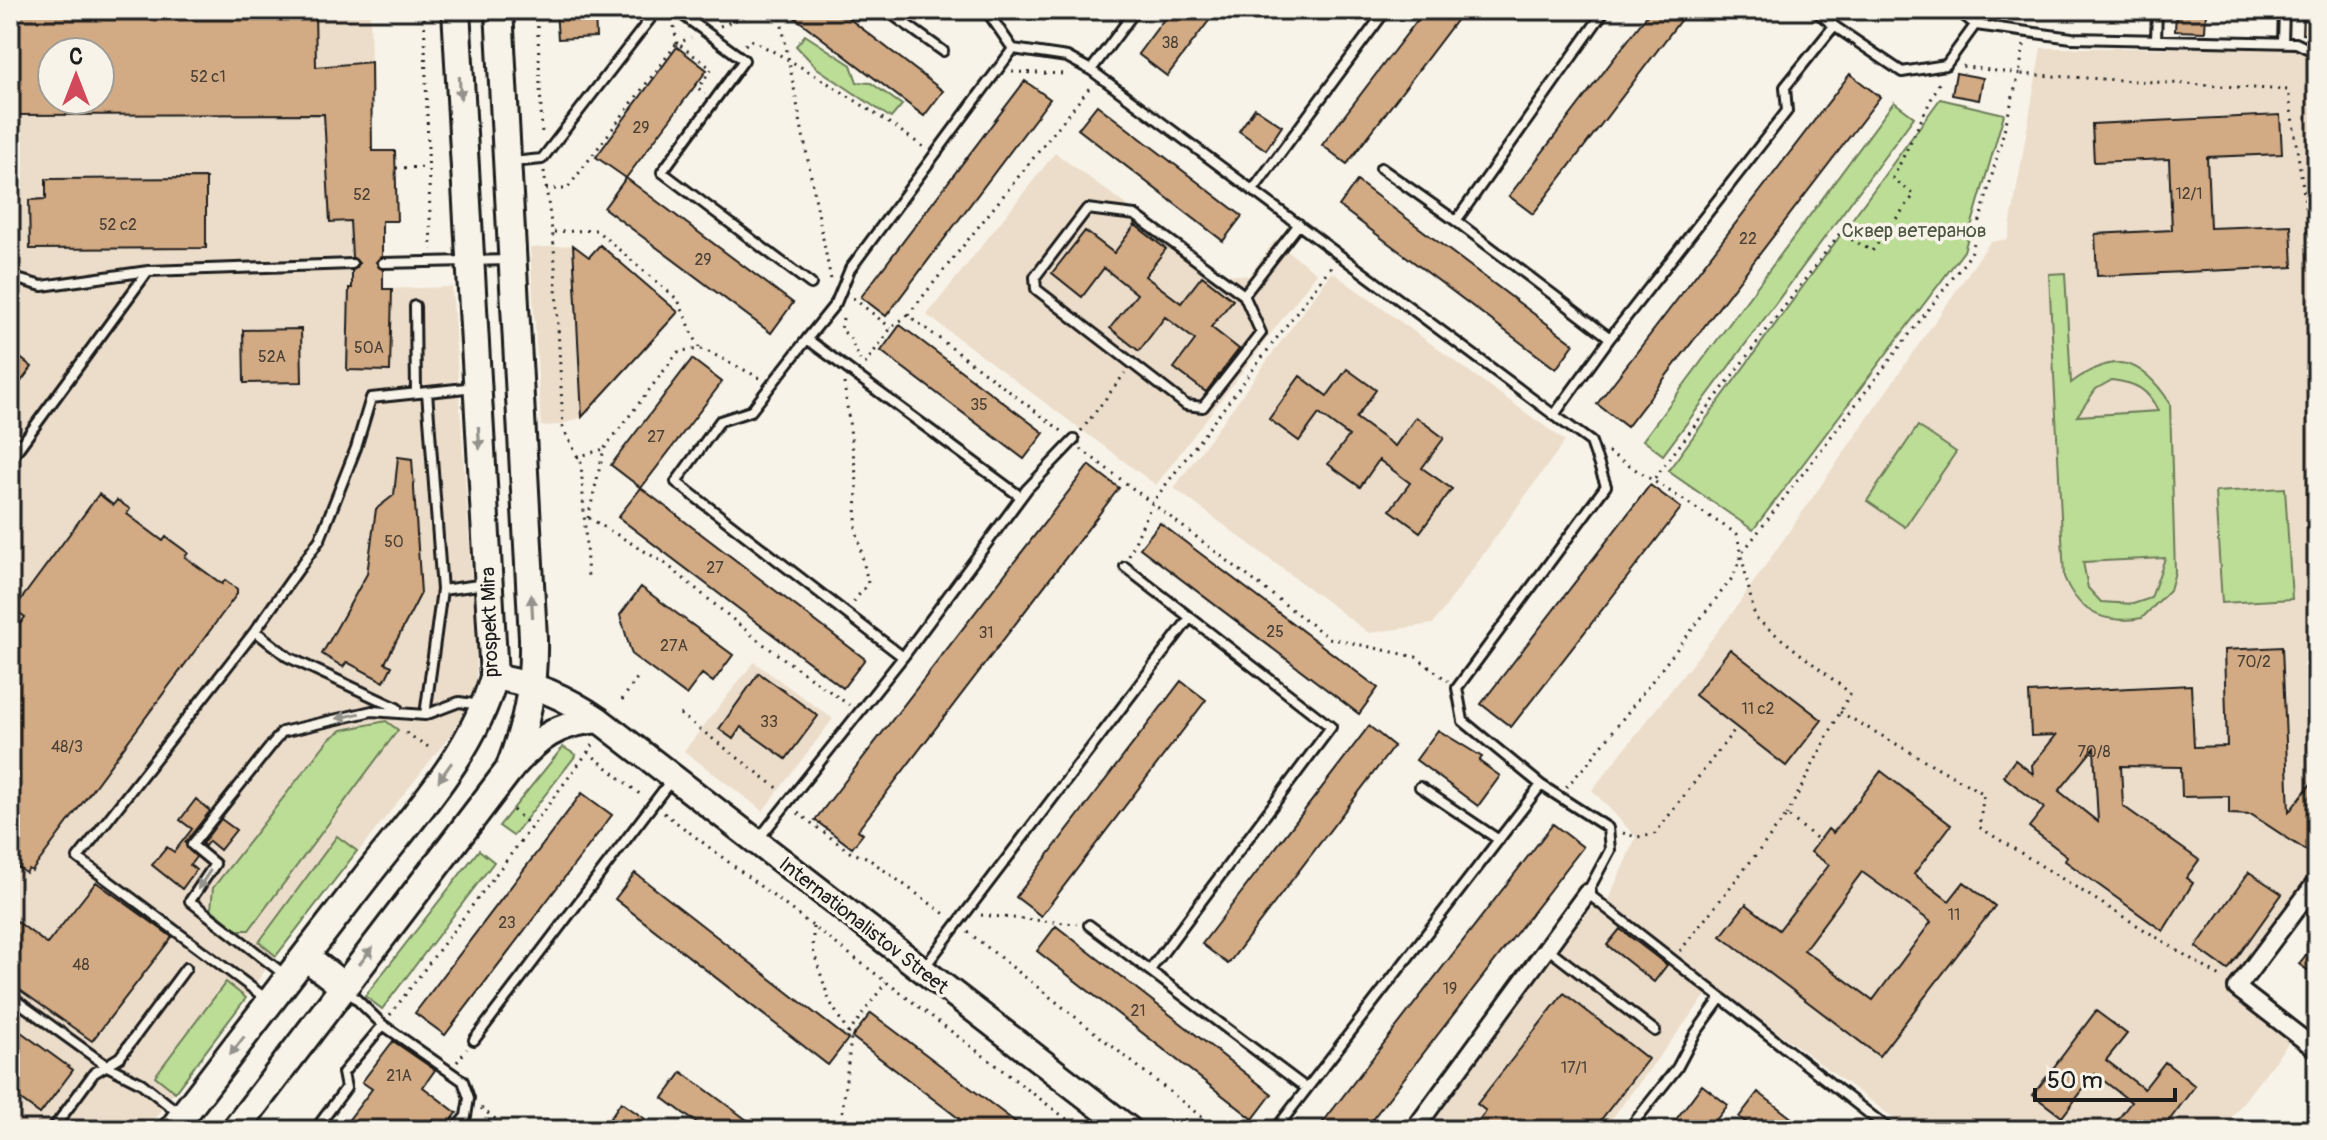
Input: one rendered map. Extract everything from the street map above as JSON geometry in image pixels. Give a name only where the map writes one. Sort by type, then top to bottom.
[{"type":"main road","name":"prospekt Mira","points":[[177,1123],[427,798],[470,736],[486,706],[494,677],[456,10]]},
{"type":"main road","points":[[235,1130],[509,770],[526,727],[534,684],[499,10]]},
{"type":"main road","points":[[466,223],[511,222]]},
{"type":"main road","points":[[473,332],[517,330]]},
{"type":"main road","points":[[305,956],[343,986]]},
{"type":"street","name":"Internationalistov Street","points":[[494,677],[534,684],[570,700],[599,720],[922,970],[1115,1126]]},
{"type":"street","points":[[509,770],[551,730],[573,722],[599,720]]},
{"type":"street","points":[[2317,881],[2237,988],[2317,1050]]},
{"type":"street","points":[[1414,1130],[1587,893]]},
{"type":"lane","points":[[508,162],[542,159],[657,10]]},
{"type":"lane","points":[[676,10],[744,60],[662,172],[811,284]]},
{"type":"lane","points":[[886,10],[943,51]]},
{"type":"lane","points":[[986,10],[1013,49],[1067,57],[1091,70],[1591,442],[1606,486],[1457,688],[1463,721],[1541,785],[1608,828],[1610,850],[1587,893],[1890,1130]]},
{"type":"lane","points":[[1091,70],[1136,10]]},
{"type":"lane","points":[[1253,190],[1386,10]]},
{"type":"lane","points":[[1456,221],[1605,10]]},
{"type":"lane","points":[[1815,10],[1902,72],[1946,65],[1986,10]]},
{"type":"lane","points":[[1957,10],[1976,25],[2072,38],[2283,42],[2296,43],[2317,53]]},
{"type":"lane","points":[[2156,40],[2157,10]]},
{"type":"lane","points":[[2283,42],[2284,10]]},
{"type":"lane","points":[[1554,415],[1787,111],[1785,87],[1834,26]]},
{"type":"lane","points":[[903,657],[676,482],[720,421],[751,411],[836,303],[850,269],[1013,49]]},
{"type":"lane","points":[[1381,168],[1610,338]]},
{"type":"lane","points":[[1087,209],[1135,215],[1244,295],[1261,333],[1203,407],[1186,405],[1036,289],[1035,277],[1087,209]]},
{"type":"lane","points":[[1244,295],[1299,224]]},
{"type":"lane","points":[[383,263],[513,260]]},
{"type":"lane","points":[[10,277],[42,286],[148,271],[352,264]]},
{"type":"lane","points":[[10,460],[148,271]]},
{"type":"lane","points":[[415,306],[416,393]]},
{"type":"lane","points":[[807,339],[1021,497]]},
{"type":"lane","points":[[270,1002],[78,858],[255,631],[320,539],[356,448],[371,398],[476,387]]},
{"type":"lane","points":[[425,715],[442,590],[427,392]]},
{"type":"lane","points":[[756,841],[903,657],[1021,497],[1074,440]]},
{"type":"lane","points":[[1125,567],[1331,727],[1150,970]]},
{"type":"lane","points":[[442,590],[488,583]]},
{"type":"lane","points":[[922,970],[1189,619]]},
{"type":"lane","points":[[255,631],[288,657],[384,705],[425,715]]},
{"type":"lane","points":[[289,978],[190,901],[215,864],[192,845],[282,732],[372,711],[425,715],[459,702],[486,706]]},
{"type":"lane","points":[[474,1040],[673,777]]},
{"type":"lane","points":[[1275,1130],[1541,785]]},
{"type":"lane","points":[[1420,787],[1499,840]]},
{"type":"lane","points":[[1089,925],[1306,1088]]},
{"type":"lane","points":[[1547,948],[1655,1031]]},
{"type":"lane","points":[[52,1130],[94,1073],[120,1057],[186,968]]},
{"type":"lane","points":[[343,986],[383,1025],[463,1081],[469,1098],[466,1116],[455,1130]]},
{"type":"lane","points":[[10,996],[107,1066],[141,1083],[177,1123]]},
{"type":"lane","points":[[1628,1130],[1677,1068],[1695,1034],[1721,998]]},
{"type":"lane","points":[[315,1130],[346,1088],[343,1073],[383,1025]]},
{"type":"path","points":[[424,10],[431,262]]},
{"type":"path","points":[[537,10],[542,159],[552,232],[563,428],[577,457],[586,518],[588,578]]},
{"type":"path","points":[[779,10],[836,303]]},
{"type":"path","points":[[1558,795],[1589,762],[1733,577],[1742,553],[1971,254],[2019,74],[2026,32]]},
{"type":"path","points":[[735,53],[751,40],[788,58],[843,91],[934,155]]},
{"type":"path","points":[[546,189],[567,189],[677,43],[712,69],[698,88],[714,100]]},
{"type":"path","points":[[1655,478],[1840,233],[1872,251],[1914,195],[1893,178],[1932,104],[1946,65],[2019,74],[2288,90],[2314,259],[2317,259]]},
{"type":"path","points":[[1007,72],[1076,75]]},
{"type":"path","points":[[891,328],[847,293],[841,330],[849,336],[863,367],[891,328],[908,315],[1090,86],[1083,80]]},
{"type":"path","points":[[396,168],[428,167]]},
{"type":"path","points":[[552,232],[596,230],[678,300],[700,350]]},
{"type":"path","points":[[1125,567],[1152,503],[1334,262],[1324,255]]},
{"type":"path","points":[[908,315],[1329,638],[1416,657],[1457,688]]},
{"type":"path","points":[[845,613],[868,583],[856,528],[857,482],[843,388],[849,336]]},
{"type":"path","points":[[586,518],[604,449],[679,351],[700,350],[772,385]]},
{"type":"path","points":[[1082,430],[1133,363]]},
{"type":"path","points":[[1591,442],[1655,478],[1737,534],[1755,618],[1850,693],[1787,815],[1673,961]]},
{"type":"path","points":[[577,457],[604,449]]},
{"type":"path","points":[[586,518],[666,564],[759,641],[859,712]]},
{"type":"path","points":[[622,700],[637,678]]},
{"type":"path","points":[[1840,712],[1984,794],[1979,827],[2237,988]]},
{"type":"path","points":[[680,714],[791,798],[797,812],[851,853],[866,857],[957,924],[1218,1130]]},
{"type":"path","points":[[1608,828],[1636,837],[1654,835],[1736,728]]},
{"type":"path","points":[[406,733],[437,753]]},
{"type":"path","points":[[383,1025],[593,745]]},
{"type":"path","points":[[588,752],[1081,1130]]},
{"type":"path","points":[[513,810],[530,825]]},
{"type":"path","points":[[1787,815],[1820,841]]},
{"type":"path","points":[[965,913],[1089,925]]},
{"type":"path","points":[[813,926],[813,950],[829,1000],[851,1038],[840,1130]]},
{"type":"path","points":[[848,1034],[886,982]]},
{"type":"path","points":[[450,1072],[474,1040]]},
{"type":"path","points":[[469,1098],[510,1130]]},
{"type":"shaded area","points":[[10,10],[370,10],[372,150],[395,151],[397,221],[382,222],[383,289],[452,287],[476,643],[476,688],[453,732],[276,956],[146,1130],[10,1130]]},
{"type":"shaded area","points":[[2041,48],[2299,48],[2317,63],[2317,351],[2310,352],[2317,422],[2317,866],[2230,993],[2292,1038],[2222,1130],[1910,1130],[1714,985],[1603,1130],[1403,1130],[1582,880],[1608,900],[1636,837],[1592,790],[1733,612],[1990,242],[2008,239]]},
{"type":"shaded area","points":[[1055,153],[1222,274],[1249,276],[1274,241],[1317,273],[1156,485],[927,315]]},
{"type":"shaded area","points":[[573,245],[589,257],[600,245],[678,312],[582,417],[560,425],[541,426],[530,248]]},
{"type":"shaded area","points":[[1332,272],[1565,441],[1433,624],[1369,633],[1174,488]]},
{"type":"shaded area","points":[[754,662],[833,719],[763,811],[684,751]]},
{"type":"green space","points":[[805,35],[851,65],[857,82],[871,83],[902,105],[891,118],[817,68],[796,46]]},
{"type":"green space","name":"Сквер ветеранов","points":[[1940,99],[2004,114],[1964,251],[1753,530],[1668,471]]},
{"type":"green space","points":[[1894,102],[1914,117],[1663,455],[1643,440]]},
{"type":"green space","points":[[2065,273],[2071,383],[2100,366],[2125,364],[2148,376],[2170,403],[2175,572],[2170,590],[2142,618],[2116,619],[2094,613],[2077,599],[2064,577],[2049,274]],"holes":[[[2112,380],[2140,388],[2158,411],[2077,416],[2096,389]],[[2165,558],[2151,598],[2133,604],[2101,602],[2088,588],[2083,562]]]},
{"type":"green space","points":[[1918,426],[1956,452],[1905,527],[1867,501]]},
{"type":"green space","points":[[2285,488],[2292,599],[2222,603],[2215,492]]},
{"type":"green space","points":[[386,721],[398,730],[249,930],[237,930],[211,909],[213,888],[329,739],[342,730]]},
{"type":"green space","points":[[563,747],[576,755],[513,836],[499,826]]},
{"type":"green space","points":[[337,836],[357,851],[276,956],[259,942]]},
{"type":"green space","points":[[479,850],[494,862],[382,1009],[365,996]]},
{"type":"green space","points":[[226,982],[246,998],[175,1092],[155,1076]]},
{"type":"building","points":[[10,10],[315,10],[316,67],[371,62],[372,151],[395,151],[397,221],[382,221],[382,256],[376,262],[383,270],[383,289],[392,289],[390,371],[347,370],[349,288],[352,288],[352,271],[359,263],[352,257],[350,221],[330,222],[324,114],[116,115],[116,36],[36,36],[36,115],[10,115]]},
{"type":"building","points":[[556,10],[595,10],[596,37],[558,39]]},
{"type":"building","points":[[785,10],[838,10],[943,91],[924,116]]},
{"type":"building","points":[[1171,10],[1217,10],[1167,76],[1138,54]]},
{"type":"building","points":[[1425,10],[1464,10],[1347,164],[1322,145]]},
{"type":"building","points":[[1651,10],[1688,10],[1533,214],[1509,196]]},
{"type":"building","points":[[2176,10],[2206,10],[2205,32],[2175,31]]},
{"type":"building","points":[[2303,10],[2317,10],[2317,35],[2302,34]]},
{"type":"building","points":[[677,47],[707,70],[626,178],[596,157]]},
{"type":"building","points":[[1956,73],[1983,78],[1979,100],[1952,95]]},
{"type":"building","points":[[1850,74],[1880,97],[1627,427],[1597,404]]},
{"type":"building","points":[[1025,81],[1050,99],[886,316],[861,297]]},
{"type":"building","points":[[1097,105],[1242,216],[1223,241],[1078,129]]},
{"type":"building","points":[[1255,108],[1282,126],[1266,150],[1239,131]]},
{"type":"building","points":[[2280,115],[2282,154],[2207,157],[2210,228],[2291,225],[2293,267],[2097,276],[2095,234],[2172,230],[2169,159],[2094,162],[2092,124]]},
{"type":"building","points":[[206,178],[206,248],[30,249],[29,200],[46,199],[46,179]]},
{"type":"building","points":[[626,178],[793,303],[771,333],[604,208]]},
{"type":"building","points":[[1357,181],[1574,344],[1556,369],[1339,206]]},
{"type":"building","points":[[1135,225],[1166,249],[1145,276],[1181,303],[1202,276],[1233,300],[1211,327],[1239,349],[1206,392],[1174,368],[1195,340],[1165,317],[1139,351],[1110,328],[1137,294],[1104,268],[1082,297],[1052,273],[1085,231],[1114,253]]},
{"type":"building","points":[[573,245],[589,257],[600,245],[678,312],[582,417]]},
{"type":"building","points":[[900,325],[1044,433],[1024,459],[881,351]]},
{"type":"building","points":[[301,329],[302,382],[244,383],[243,330]]},
{"type":"building","points":[[10,350],[32,367],[10,396]]},
{"type":"building","points":[[692,359],[722,382],[641,488],[611,465]]},
{"type":"building","points":[[1347,369],[1376,390],[1356,418],[1395,446],[1416,417],[1444,438],[1422,468],[1452,489],[1420,532],[1390,510],[1410,483],[1379,460],[1360,487],[1328,464],[1349,436],[1319,414],[1299,441],[1269,419],[1300,376],[1327,396]]},
{"type":"building","points":[[398,457],[412,459],[421,593],[385,663],[392,666],[384,682],[347,662],[343,667],[322,654],[367,574],[376,509],[394,495]]},
{"type":"building","points":[[1089,465],[1119,488],[858,830],[863,834],[852,848],[815,820]]},
{"type":"building","points":[[1650,485],[1681,508],[1511,727],[1481,704]]},
{"type":"building","points":[[641,488],[865,659],[843,688],[618,517]]},
{"type":"building","points":[[99,494],[113,505],[117,500],[130,509],[127,514],[163,541],[166,537],[188,553],[185,557],[222,584],[225,580],[237,589],[237,594],[32,871],[29,869],[26,873],[13,864],[17,859],[10,854],[10,638],[25,617],[14,609]]},
{"type":"building","points":[[1160,523],[1378,688],[1359,714],[1140,548]]},
{"type":"building","points":[[641,587],[733,655],[713,682],[702,674],[686,695],[632,655],[620,615]]},
{"type":"building","points":[[2282,647],[2289,812],[2317,776],[2317,842],[2310,853],[2252,815],[2229,814],[2229,796],[2182,797],[2181,767],[2121,766],[2123,806],[2199,860],[2186,878],[2193,883],[2163,931],[2065,861],[2067,856],[2029,827],[2044,808],[2003,776],[2015,760],[2033,774],[2032,765],[2056,735],[2031,736],[2029,693],[2191,685],[2194,747],[2227,746],[2224,650]],"holes":[[[2094,748],[2098,822],[2059,791]]]},
{"type":"building","points":[[1730,649],[1822,720],[1786,766],[1695,695]]},
{"type":"building","points":[[759,673],[818,716],[786,759],[741,727],[733,739],[719,729]]},
{"type":"building","points":[[1181,681],[1206,700],[1041,916],[1016,897]]},
{"type":"building","points":[[1369,726],[1394,746],[1228,964],[1202,944]]},
{"type":"building","points":[[1438,730],[1482,757],[1479,761],[1500,776],[1478,806],[1416,760]]},
{"type":"building","points":[[1881,771],[1951,825],[1914,874],[1949,901],[1964,882],[1995,906],[1879,1056],[1721,936],[1746,904],[1779,930],[1829,865],[1811,852],[1828,829],[1833,833]],"holes":[[[1862,872],[1931,922],[1873,1000],[1804,950]]]},
{"type":"building","points":[[582,793],[612,815],[445,1035],[415,1013]]},
{"type":"building","points":[[196,799],[210,811],[185,843],[196,857],[190,865],[196,870],[182,889],[152,865],[167,847],[174,852],[192,829],[180,820]]},
{"type":"building","points":[[221,819],[236,830],[220,850],[209,841],[205,846],[202,844]]},
{"type":"building","points":[[1553,824],[1583,847],[1364,1130],[1317,1130]]},
{"type":"building","points":[[2249,872],[2282,894],[2228,970],[2196,947]]},
{"type":"building","points":[[635,873],[848,1039],[828,1065],[615,899]]},
{"type":"building","points":[[96,882],[172,937],[92,1041],[10,983],[10,916],[47,944]]},
{"type":"building","points":[[1056,926],[1272,1094],[1253,1119],[1037,951]]},
{"type":"building","points":[[1620,929],[1667,965],[1654,982],[1607,945]]},
{"type":"building","points":[[2317,940],[2317,977],[2299,964]]},
{"type":"building","points":[[1564,993],[1648,1059],[1593,1130],[1471,1130],[1486,1111],[1477,1104]]},
{"type":"building","points":[[2096,1011],[2127,1034],[2106,1060],[2144,1089],[2165,1062],[2195,1086],[2162,1130],[2110,1130],[2131,1102],[2095,1074],[2062,1117],[2033,1095]]},
{"type":"building","points":[[871,1013],[1026,1130],[974,1130],[852,1037]]},
{"type":"building","points":[[10,1024],[73,1070],[40,1114],[10,1092]]},
{"type":"building","points":[[393,1041],[435,1070],[423,1087],[457,1113],[444,1130],[341,1130],[372,1089],[362,1082]]},
{"type":"building","points":[[682,1072],[760,1130],[706,1130],[663,1098]]},
{"type":"building","points":[[1702,1085],[1728,1105],[1708,1130],[1668,1130]]},
{"type":"building","points":[[1758,1092],[1807,1130],[1756,1130],[1739,1117]]},
{"type":"building","points":[[621,1102],[645,1119],[637,1130],[614,1130],[606,1124]]}]
